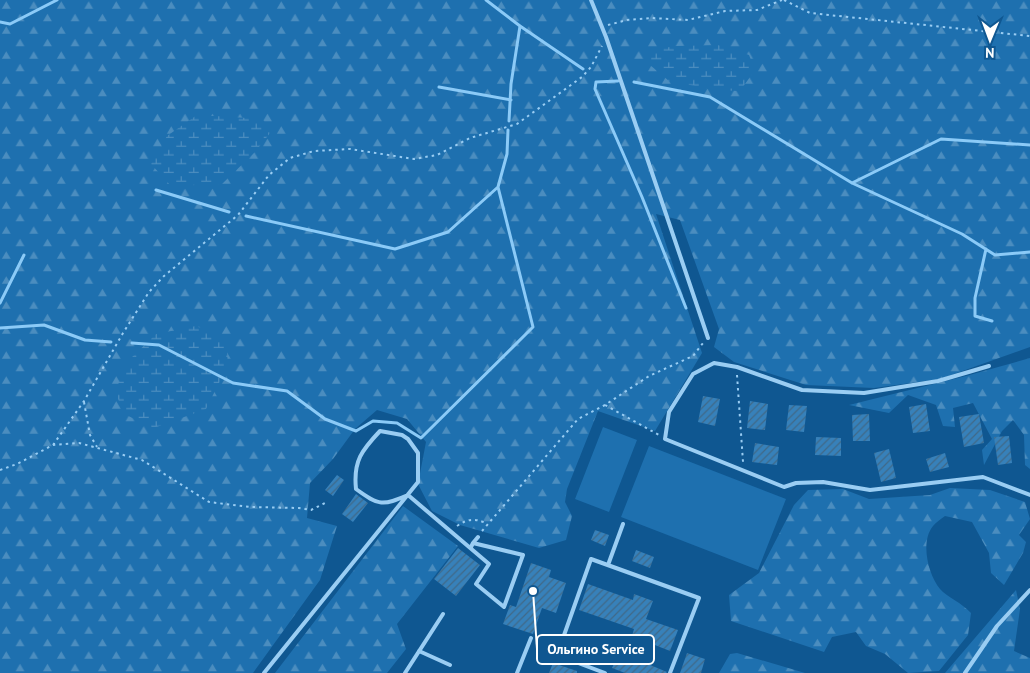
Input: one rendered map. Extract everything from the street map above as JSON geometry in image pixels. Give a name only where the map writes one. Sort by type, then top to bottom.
[{"type":"lane","points":[[591,0],[606,37],[708,338]]},
{"type":"lane","points":[[989,366],[938,381],[864,393],[802,390],[737,367],[714,363],[693,374],[669,412],[666,439],[784,487],[823,482],[870,490],[984,477],[1030,495]]},
{"type":"lane","points":[[264,673],[408,495],[418,482],[418,453],[402,435],[380,431],[361,451],[354,475],[356,489],[374,502],[387,504],[408,495]]},
{"type":"lane","points":[[408,495],[451,531],[472,545],[489,564],[476,584],[504,607],[523,555],[472,545]]},
{"type":"lane","points":[[608,565],[623,524]]},
{"type":"lane","points":[[472,545],[478,537]]},
{"type":"lane","points":[[605,673],[557,655],[592,559],[698,598],[670,673]]},
{"type":"lane","points":[[965,673],[998,626],[1030,590]]},
{"type":"lane","points":[[405,673],[443,614]]},
{"type":"lane","points":[[517,673],[531,638]]},
{"type":"lane","points":[[419,651],[450,665]]},
{"type":"path","points":[[602,27],[627,20],[652,18],[688,20],[725,11],[757,10],[783,0],[810,13],[969,28],[1030,36]]},
{"type":"path","points":[[53,445],[84,401],[122,333],[149,292],[164,276],[238,215],[269,175],[290,158],[314,151],[350,149],[414,159],[437,155],[470,138],[517,124],[582,77],[591,67],[606,37]]},
{"type":"path","points":[[478,537],[487,524],[578,419],[605,405],[649,376],[693,356],[708,338]]},
{"type":"path","points":[[737,367],[743,471]]},
{"type":"path","points":[[84,401],[90,434],[97,447]]},
{"type":"path","points":[[605,405],[666,439]]},
{"type":"path","points":[[0,470],[17,464],[53,445],[72,442],[142,460],[209,502],[250,508],[299,508],[311,510],[326,502]]},
{"type":"path","points":[[451,531],[465,520],[477,519],[487,524]]},
{"type":"green space","points":[[0,0],[1030,0],[1030,347],[940,379],[874,388],[806,385],[734,362],[714,347],[719,329],[680,220],[656,214],[702,353],[655,431],[598,411],[567,489],[565,502],[572,516],[566,540],[539,548],[460,525],[432,511],[418,484],[426,442],[407,419],[377,410],[355,429],[333,459],[310,483],[307,518],[337,526],[320,580],[253,673],[0,673]]},
{"type":"green space","points":[[718,45],[749,55],[755,70],[740,91],[716,90],[669,81],[650,65],[650,50],[677,46]]},
{"type":"green space","points":[[197,115],[263,119],[270,133],[255,152],[222,184],[171,186],[151,164],[167,136]]},
{"type":"green space","points":[[196,326],[226,339],[228,365],[206,409],[154,428],[124,414],[115,391],[130,359],[156,334]]},
{"type":"green space","points":[[1030,358],[1030,469],[1025,465],[1024,435],[1013,420],[1002,431],[984,465],[982,450],[992,439],[973,403],[953,408],[955,427],[943,426],[936,405],[908,395],[889,413],[849,405],[966,376]]},
{"type":"green space","points":[[603,427],[637,440],[609,512],[575,499]]},
{"type":"green space","points":[[649,446],[786,499],[758,570],[621,517]]},
{"type":"green space","points":[[950,488],[990,490],[1025,502],[1030,519],[1019,535],[1026,542],[1023,553],[1004,585],[991,573],[989,553],[972,522],[945,516],[933,526],[929,533],[926,549],[932,575],[943,592],[971,613],[968,635],[939,671],[908,673],[885,654],[866,646],[856,632],[832,637],[824,652],[731,621],[729,595],[759,573],[794,505],[808,490],[843,489],[869,499],[930,495]]},
{"type":"green space","points":[[403,506],[458,546],[397,624],[406,649],[387,673],[275,673]]},
{"type":"green space","points":[[1016,590],[1020,609],[1014,651],[1030,658],[1030,673],[945,673]]},
{"type":"green space","points":[[737,653],[805,673],[719,673],[730,654]]},
{"type":"building","points":[[703,396],[720,399],[715,426],[698,422]]},
{"type":"building","points":[[750,401],[768,404],[765,430],[747,428]]},
{"type":"building","points":[[926,404],[930,431],[913,433],[909,407]]},
{"type":"building","points":[[789,405],[807,406],[804,432],[786,430]]},
{"type":"building","points":[[869,414],[870,441],[853,441],[852,415]]},
{"type":"building","points":[[979,414],[984,443],[964,447],[959,417]]},
{"type":"building","points":[[1009,436],[1012,463],[998,465],[994,437]]},
{"type":"building","points":[[816,437],[841,438],[841,456],[815,455]]},
{"type":"building","points":[[755,443],[779,447],[777,465],[752,462]]},
{"type":"building","points":[[889,449],[896,478],[881,482],[874,453]]},
{"type":"building","points":[[945,453],[949,467],[930,472],[926,459]]},
{"type":"building","points":[[337,475],[344,480],[333,496],[325,490]]},
{"type":"building","points":[[356,494],[368,503],[353,522],[342,514]]},
{"type":"building","points":[[595,530],[609,535],[605,546],[591,540]]},
{"type":"building","points":[[458,548],[480,565],[456,596],[434,579]]},
{"type":"building","points":[[636,550],[654,557],[650,568],[632,561]]},
{"type":"building","points":[[531,563],[551,570],[549,577],[566,583],[556,613],[542,608],[533,634],[503,624],[510,605],[516,607]]},
{"type":"building","points":[[588,584],[633,600],[634,594],[653,601],[646,619],[678,630],[670,651],[632,636],[634,629],[579,610]]},
{"type":"building","points":[[619,652],[667,672],[625,673],[612,668]]},
{"type":"building","points":[[687,653],[705,659],[701,673],[680,673]]},
{"type":"building","points":[[553,663],[577,671],[577,673],[549,673]]},
{"type":"waterway","points":[[0,22],[10,24],[57,0]]},
{"type":"waterway","points":[[486,0],[520,26],[511,84],[509,121]]},
{"type":"waterway","points":[[520,26],[583,69]]},
{"type":"waterway","points":[[618,81],[596,82],[595,89],[642,197],[686,308]]},
{"type":"waterway","points":[[634,82],[710,97],[852,183],[962,234],[995,255],[1030,252]]},
{"type":"waterway","points":[[439,87],[511,100]]},
{"type":"waterway","points":[[132,343],[159,345],[233,383],[287,391],[325,419],[356,431],[373,421],[397,423],[421,438],[533,327],[498,187],[507,154],[508,130]]},
{"type":"waterway","points":[[852,183],[941,139],[1030,145]]},
{"type":"waterway","points":[[246,216],[395,249],[448,232],[498,187]]},
{"type":"waterway","points":[[156,190],[229,212]]},
{"type":"waterway","points":[[986,249],[975,298],[975,316],[992,321]]},
{"type":"waterway","points":[[0,303],[24,255]]},
{"type":"waterway","points":[[0,328],[44,325],[85,340],[111,342]]},
{"type":"place","name":"Ольгино Service","points":[[533,591]]}]
